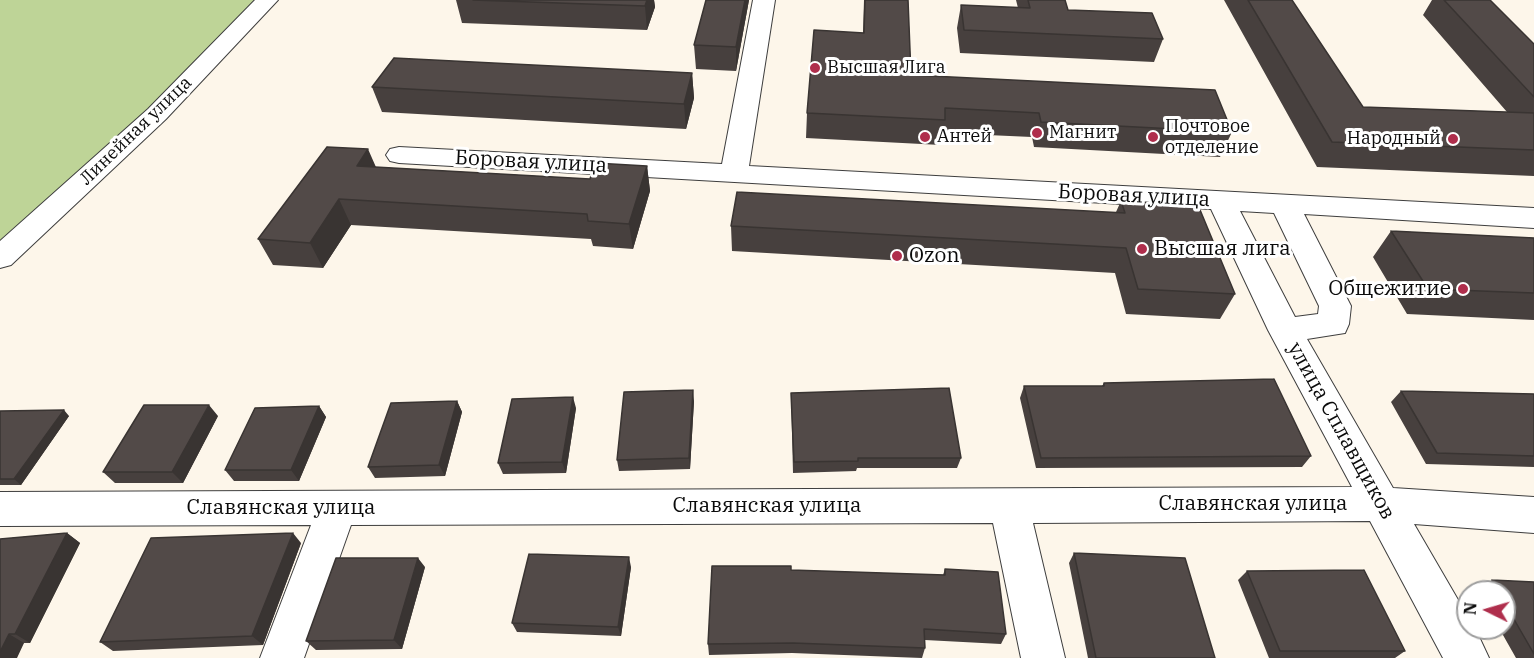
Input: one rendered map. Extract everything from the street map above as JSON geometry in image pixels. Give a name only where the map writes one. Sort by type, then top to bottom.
[{"type":"street","name":"Линейная улица","points":[[0,258],[157,114],[267,0]]},
{"type":"street","points":[[734,174],[764,0]]},
{"type":"street","name":"Боровая улица","points":[[399,155],[1534,218]]},
{"type":"street","name":"улица Сплавщиков","points":[[1221,201],[1286,330],[1467,658]]},
{"type":"street","points":[[1284,203],[1335,306],[1333,324],[1286,330]]},
{"type":"street","name":"Славянская улица","points":[[0,509],[1381,504],[1534,515]]},
{"type":"street","points":[[1009,505],[1043,658]]},
{"type":"street","points":[[282,658],[338,507]]},
{"type":"green space","points":[[0,0],[267,0],[0,258]]},
{"type":"building","points":[[473,0],[647,0],[645,6]]},
{"type":"building","points":[[706,0],[745,0],[736,47],[694,45]]},
{"type":"building","points":[[865,0],[908,0],[911,75],[1215,90],[1232,132],[1041,122],[1039,113],[945,108],[945,120],[807,113],[814,30],[864,33]]},
{"type":"building","points":[[1028,0],[1065,0],[1068,10],[1152,13],[1163,39],[964,30],[961,5],[1030,8]]},
{"type":"building","points":[[1248,0],[1292,0],[1363,107],[1534,113],[1534,150],[1332,142]]},
{"type":"building","points":[[1444,0],[1490,0],[1534,44],[1534,97]]},
{"type":"building","points":[[394,58],[692,73],[684,104],[372,87]]},
{"type":"building","points":[[327,147],[368,149],[357,166],[590,179],[595,163],[647,166],[629,224],[588,221],[587,214],[339,199],[310,243],[258,239]]},
{"type":"building","points":[[737,192],[1125,213],[1121,201],[1198,205],[1235,294],[1138,289],[1126,248],[731,226]]},
{"type":"building","points":[[1391,231],[1534,238],[1534,293],[1428,289]]},
{"type":"building","points":[[1274,379],[1311,456],[1041,458],[1024,386],[1104,386],[1104,383]]},
{"type":"building","points":[[949,388],[961,458],[858,458],[858,461],[794,462],[791,393]]},
{"type":"building","points":[[693,390],[689,458],[617,460],[624,392]]},
{"type":"building","points":[[1401,391],[1534,394],[1534,456],[1437,453]]},
{"type":"building","points":[[573,397],[562,462],[498,463],[512,399]]},
{"type":"building","points":[[457,401],[439,465],[368,467],[391,403]]},
{"type":"building","points":[[144,405],[209,405],[172,472],[103,472]]},
{"type":"building","points":[[319,406],[291,470],[225,470],[255,408]]},
{"type":"building","points":[[64,410],[14,479],[0,479],[0,411]]},
{"type":"building","points":[[67,533],[15,634],[9,634],[0,652],[0,539]]},
{"type":"building","points":[[293,533],[252,636],[100,642],[151,538]]},
{"type":"building","points":[[1074,553],[1185,558],[1215,658],[1096,658]]},
{"type":"building","points":[[529,554],[629,557],[618,627],[512,623]]},
{"type":"building","points":[[336,558],[418,558],[394,640],[306,641]]},
{"type":"building","points":[[712,566],[791,566],[791,570],[945,575],[945,569],[998,572],[1006,634],[924,629],[925,648],[793,643],[708,644]]},
{"type":"building","points":[[1364,570],[1405,651],[1280,651],[1247,571]]},
{"type":"building","points":[[1516,581],[1534,582],[1534,654],[1516,623]]},
{"type":"place","name":"Высшая Лига","points":[[815,68]]},
{"type":"place","name":"Магнит","points":[[1037,133]]},
{"type":"place","name":"Антей","points":[[925,137]]},
{"type":"place","name":"Почтовое отделение","points":[[1153,137]]},
{"type":"place","name":"Народный","points":[[1453,139]]},
{"type":"place","name":"Высшая лига","points":[[1142,249]]},
{"type":"place","name":"Ozon","points":[[897,256]]},
{"type":"place","name":"Общежитие","points":[[1463,289]]}]
